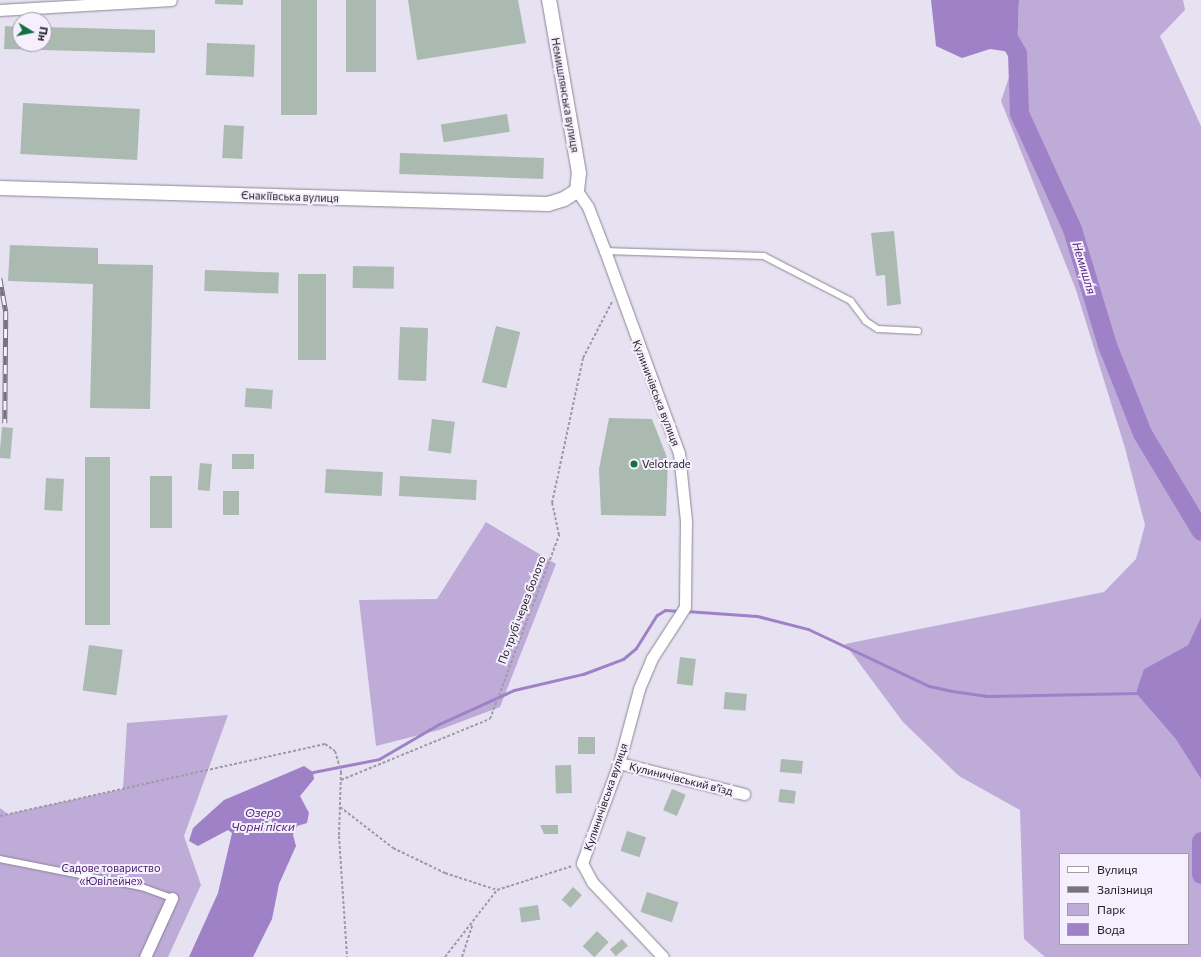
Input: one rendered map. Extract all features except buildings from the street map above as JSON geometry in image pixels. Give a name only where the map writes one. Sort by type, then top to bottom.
[{"type":"street","points":[[0,10],[171,0]]},
{"type":"street","name":"Немишлянська вулиця","points":[[549,0],[579,173],[577,191]]},
{"type":"street","name":"Єнакіївська вулиця","points":[[0,188],[548,204],[577,191]]},
{"type":"street","name":"Кулиничівська вулиця","points":[[577,191],[588,207],[679,453],[686,522],[685,607],[680,618],[652,658],[639,689],[619,763],[582,863],[592,882],[663,957]]},
{"type":"street","name":"Кулиничівський в'їзд","points":[[619,763],[744,794]]},
{"type":"street","points":[[145,957],[172,898]]},
{"type":"lane","points":[[605,251],[764,256],[851,301],[866,321],[878,329],[918,331]]},
{"type":"lane","points":[[0,859],[142,887],[172,898]]},
{"type":"path","name":"По трубі через болото","points":[[341,780],[490,719],[558,535],[552,502],[583,358],[618,290]]},
{"type":"path","points":[[0,816],[156,784],[313,744],[325,744],[335,751],[341,772],[340,807],[347,957]]},
{"type":"path","points":[[340,807],[393,848],[445,873],[497,890],[582,863]]},
{"type":"path","points":[[445,957],[465,929],[474,922],[497,890]]},
{"type":"path","points":[[462,957],[474,922]]},
{"type":"green space","points":[[1019,0],[1183,0],[1185,10],[1160,36],[1201,126],[1201,617],[1188,645],[1144,669],[1175,738],[1201,779],[1201,957],[1045,957],[1024,939],[1020,810],[959,776],[903,722],[845,644],[1104,592],[1136,559],[1145,525],[1125,448],[1076,290],[1001,101],[1017,53]]},
{"type":"green space","points":[[486,522],[556,564],[500,707],[439,730],[376,746],[359,600],[437,599]]},
{"type":"green space","name":"Садове товариство «Ювілейне»","points":[[228,715],[184,836],[201,885],[168,957],[0,957],[0,808],[8,814],[123,789],[127,723]]},
{"type":"water","points":[[931,0],[1019,0],[1017,53],[990,49],[962,58],[936,46]]},
{"type":"water","points":[[1201,617],[1201,779],[1175,738],[1136,693],[1144,669],[1188,645]]},
{"type":"water","name":"Озеро Чорні піски","points":[[304,766],[313,772],[314,779],[300,796],[309,813],[307,823],[297,826],[293,835],[296,846],[279,884],[272,919],[253,957],[189,957],[218,893],[232,833],[228,830],[198,846],[189,841],[193,828],[224,800]]},
{"type":"waterway","name":"Немишля","points":[[986,0],[1017,53],[1019,113],[1072,229],[1107,345],[1142,433],[1201,531]]},
{"type":"waterway","points":[[313,772],[379,759],[439,724],[514,690],[583,674],[623,659],[636,648],[657,615],[665,610],[680,611]]},
{"type":"waterway","points":[[686,611],[757,616],[808,629],[929,686],[952,691],[986,696],[1136,693]]},
{"type":"waterway","name":"Немишля","points":[[1201,841],[1201,874]]},
{"type":"railway","points":[[0,278],[6,311],[5,423]]},
{"type":"place","name":"Velotrade","points":[[634,464]]}]
